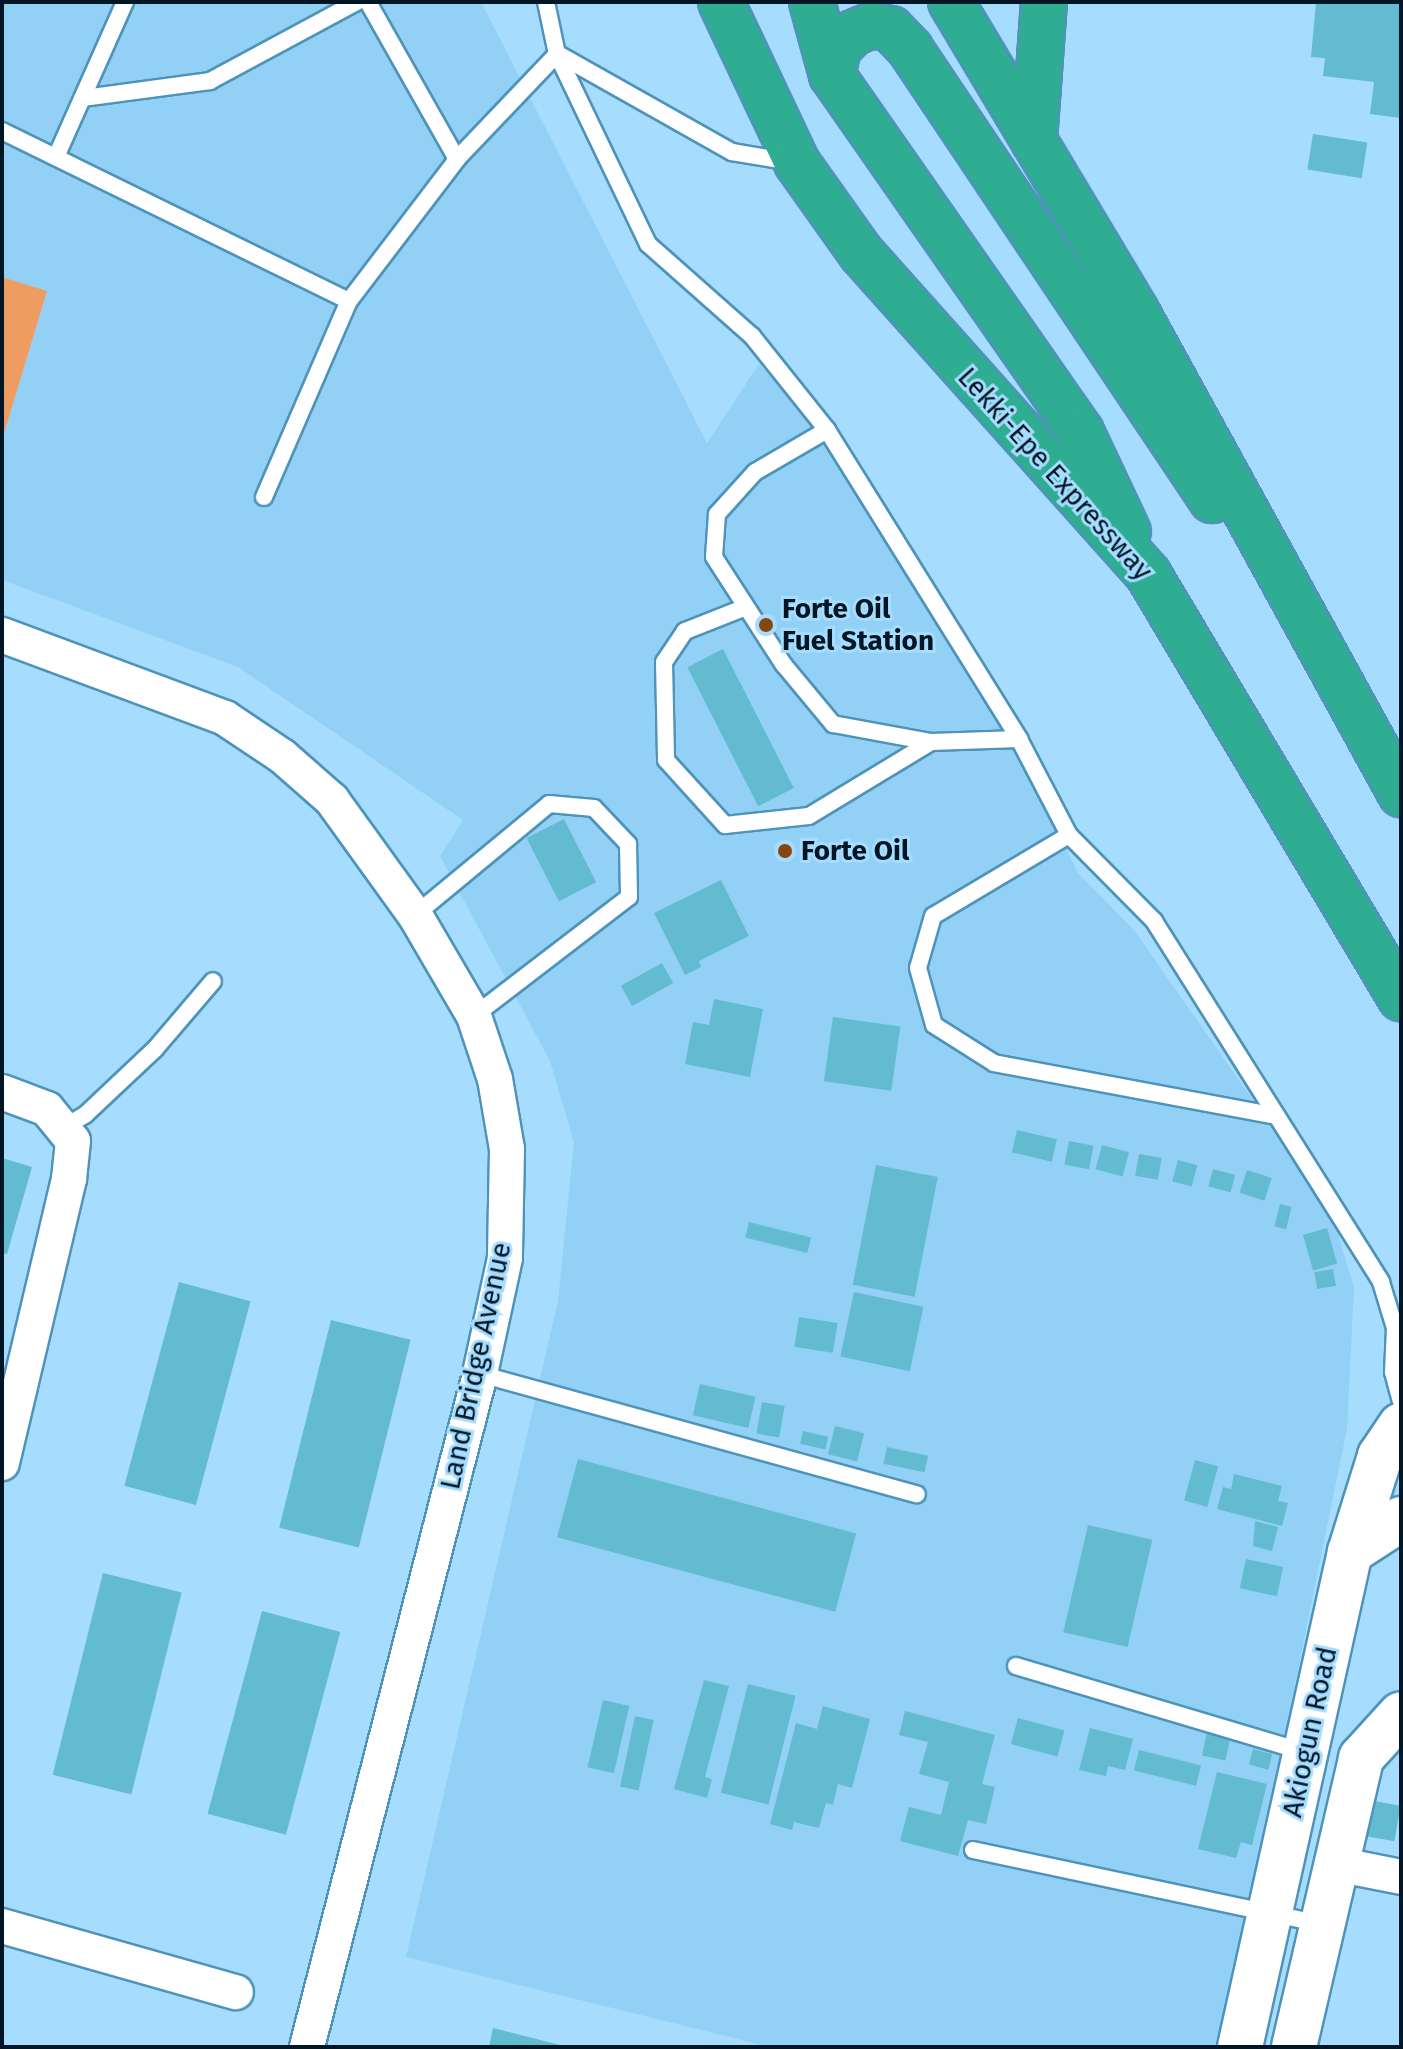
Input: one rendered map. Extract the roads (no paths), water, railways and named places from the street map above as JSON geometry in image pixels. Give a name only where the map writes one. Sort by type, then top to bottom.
[{"type":"highway","name":"Lekki-Epe Expressway","points":[[721,2],[797,163],[879,274],[1148,574],[1401,998]]},
{"type":"highway","points":[[812,2],[832,75],[1081,432],[1148,574]]},
{"type":"highway","points":[[951,2],[1223,469],[1401,794]]},
{"type":"highway","points":[[1034,141],[1044,2]]},
{"type":"highway","points":[[832,75],[838,48],[853,33],[872,25],[891,29],[910,49],[1348,701]]},
{"type":"street","name":"Land Bridge Avenue","points":[[2,635],[225,718],[282,756],[332,800],[415,915],[474,1016],[495,1079],[507,1149],[505,1258],[480,1374],[307,2047]]},
{"type":"street","points":[[2,1092],[47,1109],[73,1141],[69,1179],[2,1463]]},
{"type":"street","name":"Akiogun Road","points":[[1240,2047],[1350,1552],[1380,1456],[1401,1425]]},
{"type":"street","points":[[1350,1552],[1401,1519]]},
{"type":"street","points":[[1294,2047],[1361,1758],[1401,1714]]},
{"type":"street","points":[[1336,1864],[1401,1877]]},
{"type":"street","points":[[2,1926],[236,1992]]},
{"type":"lane","points":[[56,157],[125,2]]},
{"type":"lane","points":[[83,98],[210,81],[357,2]]},
{"type":"lane","points":[[368,2],[457,159]]},
{"type":"lane","points":[[546,2],[557,54],[648,244],[752,336],[827,430],[1019,739],[1069,835],[1154,921],[1381,1282],[1395,1328],[1393,1372],[1401,1401]]},
{"type":"lane","points":[[264,497],[349,301],[457,159],[557,54]]},
{"type":"lane","points":[[557,54],[732,152],[797,163]]},
{"type":"lane","points":[[2,131],[349,301]]},
{"type":"lane","points":[[827,430],[755,472],[717,514],[714,557],[784,665],[833,724],[931,742],[1019,739]]},
{"type":"lane","points":[[746,607],[685,631],[664,662],[666,760],[725,825],[809,816],[931,742]]},
{"type":"lane","points":[[415,915],[549,804],[594,808],[628,844],[629,897],[474,1016]]},
{"type":"lane","points":[[1069,835],[933,916],[918,968],[934,1025],[994,1063],[1276,1116]]},
{"type":"lane","points":[[63,1128],[85,1115],[155,1049],[213,981]]},
{"type":"lane","points":[[480,1374],[917,1494]]},
{"type":"lane","points":[[1016,1666],[1306,1752]]},
{"type":"lane","points":[[973,1850],[1323,1925]]},
{"type":"place","name":"Forte Oil Fuel Station","points":[[766,625]]},
{"type":"place","name":"Forte Oil","points":[[785,851]]}]
